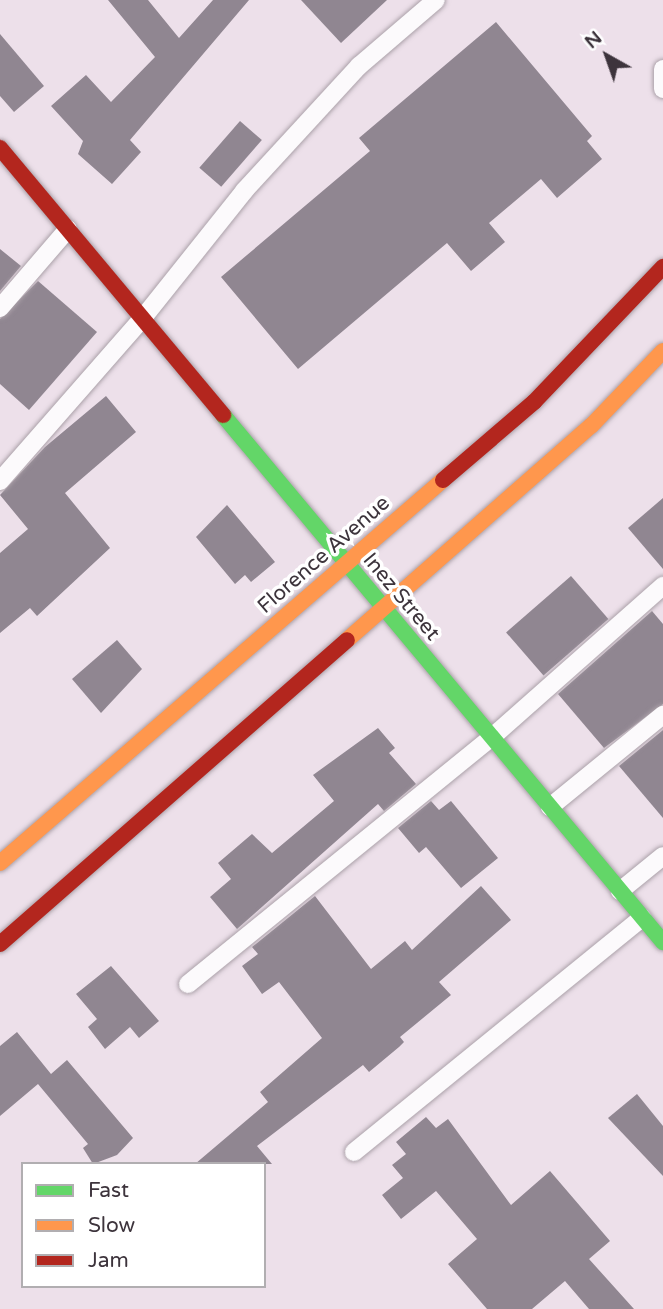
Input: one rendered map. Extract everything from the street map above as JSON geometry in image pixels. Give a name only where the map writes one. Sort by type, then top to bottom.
[{"type":"main road","name":"Inez Street","points":[[0,148],[663,942]]},
{"type":"main road","name":"Florence Avenue","points":[[0,863],[534,402],[663,267]]},
{"type":"main road","points":[[0,944],[209,756],[384,609],[591,426],[663,351]]},
{"type":"lane","points":[[0,481],[142,319],[244,191],[359,66],[436,0]]},
{"type":"lane","points":[[663,69],[663,89]]},
{"type":"lane","points":[[0,308],[68,229]]},
{"type":"lane","points":[[188,984],[491,738],[663,586]]},
{"type":"lane","points":[[550,807],[663,715]]},
{"type":"lane","points":[[620,891],[663,856]]},
{"type":"lane","points":[[354,1152],[642,918]]},
{"type":"building","points":[[108,0],[148,0],[179,38],[213,0],[249,0],[130,140],[141,152],[112,184],[78,154],[83,141],[51,106],[86,75],[111,102],[155,57]]},
{"type":"building","points":[[301,0],[387,0],[341,43]]},
{"type":"building","points":[[496,22],[592,136],[587,141],[602,159],[557,198],[541,179],[489,223],[505,242],[471,271],[447,243],[298,369],[221,277],[370,151],[359,138]]},
{"type":"building","points":[[0,34],[44,86],[14,112],[0,96]]},
{"type":"building","points":[[240,121],[262,140],[221,187],[199,168]]},
{"type":"building","points":[[0,249],[21,266],[0,291]]},
{"type":"building","points":[[38,281],[97,332],[29,410],[0,384],[0,319]]},
{"type":"building","points":[[106,396],[136,432],[65,493],[110,548],[37,616],[30,608],[0,633],[0,553],[28,529],[0,495],[45,447]]},
{"type":"building","points":[[663,498],[663,569],[628,528]]},
{"type":"building","points":[[227,505],[275,562],[251,582],[245,575],[235,584],[196,537]]},
{"type":"building","points":[[571,576],[608,619],[543,675],[506,632]]},
{"type":"building","points":[[652,611],[663,624],[663,704],[604,748],[558,694]]},
{"type":"building","points":[[117,640],[142,669],[101,713],[72,679]]},
{"type":"building","points":[[378,728],[395,748],[389,753],[416,784],[384,811],[378,804],[237,929],[210,897],[231,879],[218,863],[252,834],[272,853],[334,801],[313,775]]},
{"type":"building","points":[[663,730],[663,818],[619,766]]},
{"type":"building","points":[[431,801],[439,810],[451,801],[498,858],[461,888],[426,847],[419,853],[398,828]]},
{"type":"building","points":[[481,886],[511,920],[439,982],[451,995],[400,1037],[404,1042],[399,1047],[369,1072],[363,1065],[257,1146],[272,1164],[197,1162],[268,1102],[260,1092],[322,1038],[279,982],[262,994],[242,966],[258,954],[252,947],[315,896],[371,969],[405,941],[412,950]]},
{"type":"building","points":[[111,966],[159,1021],[139,1038],[130,1027],[105,1049],[88,1027],[97,1019],[76,994]]},
{"type":"building","points":[[17,1032],[51,1074],[67,1060],[133,1138],[117,1155],[92,1162],[83,1148],[88,1144],[38,1084],[0,1116],[0,1046]]},
{"type":"building","points":[[637,1094],[663,1126],[663,1176],[608,1118]]},
{"type":"building","points":[[426,1117],[436,1128],[448,1119],[511,1205],[550,1171],[610,1241],[589,1259],[634,1309],[589,1309],[565,1281],[532,1309],[487,1309],[448,1264],[477,1239],[436,1191],[401,1219],[382,1195],[403,1178],[392,1165],[406,1154],[396,1142]]},
{"type":"traffic: fast","points":[[223,415],[663,942]]},
{"type":"traffic: slow","points":[[347,640],[591,426],[663,351]]},
{"type":"traffic: slow","points":[[0,863],[443,480]]},
{"type":"traffic: jam","points":[[0,148],[223,415]]},
{"type":"traffic: jam","points":[[443,480],[534,402],[663,267]]},
{"type":"traffic: jam","points":[[0,944],[347,640]]}]
